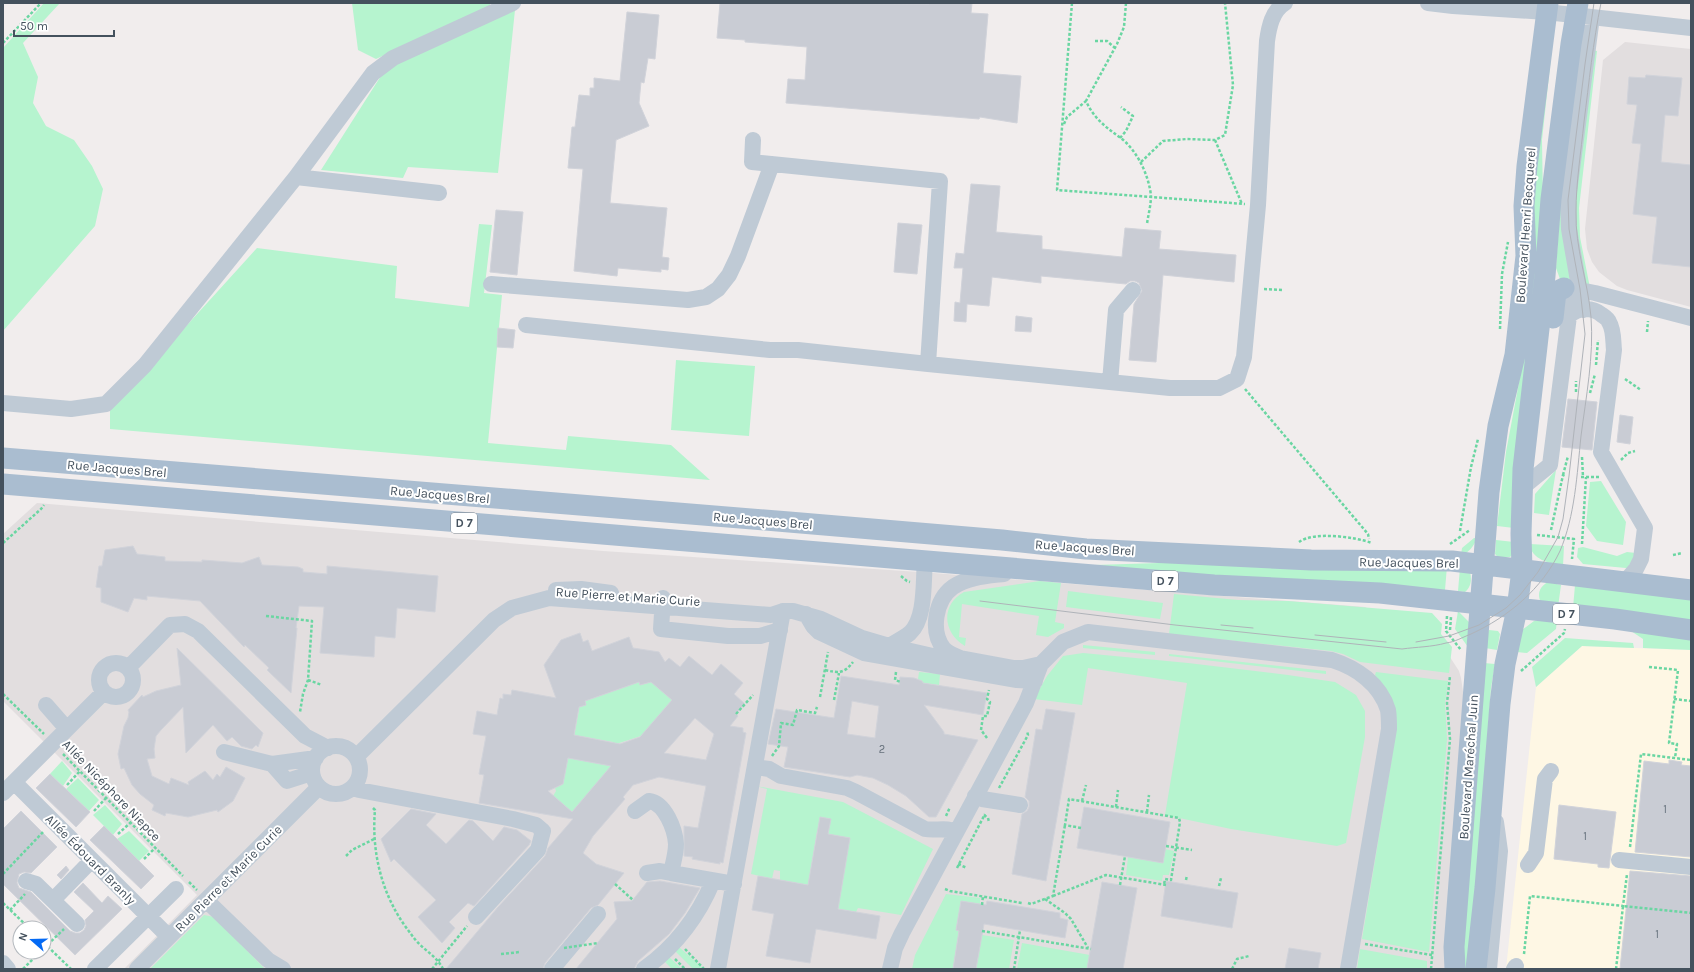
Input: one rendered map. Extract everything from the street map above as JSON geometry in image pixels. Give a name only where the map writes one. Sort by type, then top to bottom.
[{"type":"main road","name":"Boulevard Henri Becquerel","points":[[1522,570],[1521,534],[1523,469],[1545,276],[1551,199],[1570,44],[1566,9]]},
{"type":"main road","name":"Boulevard Henri Becquerel","points":[[1484,565],[1489,492],[1494,450],[1515,355],[1526,256],[1524,206],[1527,166],[1566,9]]},
{"type":"main road","points":[[1529,410],[1544,379],[1556,292],[1572,289]]},
{"type":"main road","name":"Rue Jacques Brel","points":[[3,458],[978,538],[1086,549],[1311,560],[1452,561],[1522,570]]},
{"type":"main road","name":"Rue Jacques Brel","points":[[3,484],[1214,586],[1374,593],[1517,609]]},
{"type":"main road","points":[[925,561],[932,556],[978,538]]},
{"type":"main road","name":"Boulevard Maréchal Juin","points":[[1455,969],[1454,947],[1484,565]]},
{"type":"main road","name":"Boulevard Maréchal Juin","points":[[1476,969],[1485,888],[1492,793],[1505,664],[1517,609],[1522,570]]},
{"type":"main road","name":"D 7","points":[[1522,570],[1691,590]]},
{"type":"main road","name":"D 7","points":[[1517,609],[1645,622],[1691,630]]},
{"type":"street","points":[[3,403],[71,409],[106,404],[145,365],[296,177],[373,73],[393,58],[513,3]]},
{"type":"street","points":[[1428,3],[1452,6],[1566,9],[1691,28]]},
{"type":"street","points":[[526,325],[770,350],[798,350],[1170,388],[1219,388],[1237,379],[1244,357],[1258,205],[1266,42],[1270,23],[1281,4]]},
{"type":"street","points":[[1523,487],[1550,465],[1576,313],[1572,289],[1568,200],[1566,9]]},
{"type":"street","points":[[754,140],[752,162],[940,181],[928,364]]},
{"type":"street","points":[[491,284],[688,300],[706,297],[718,289],[729,275],[738,256],[772,164]]},
{"type":"street","points":[[296,177],[439,193]]},
{"type":"street","points":[[1545,276],[1572,289],[1691,318]]},
{"type":"street","points":[[1110,382],[1116,310],[1133,290]]},
{"type":"street","points":[[1576,313],[1590,308],[1597,311],[1609,321],[1613,335],[1614,350],[1601,452],[1645,528],[1641,559],[1630,577],[1623,581]]},
{"type":"street","points":[[889,646],[911,632],[916,624],[922,605],[925,561]]},
{"type":"street","points":[[1032,570],[967,580],[953,587],[944,597],[937,616],[937,634],[944,649],[960,658],[1014,668],[1023,668],[1041,664]]},
{"type":"street","name":"Rue Pierre et Marie Curie","points":[[352,754],[494,620],[512,608],[549,598],[662,602],[777,613],[793,611],[821,619],[862,638],[889,646],[937,657],[960,658]]},
{"type":"street","points":[[662,602],[661,629],[728,636],[760,636],[780,630]]},
{"type":"street","points":[[718,969],[780,630],[777,613]]},
{"type":"street","points":[[806,614],[813,626],[819,632],[864,652],[1016,680],[1035,680]]},
{"type":"street","points":[[128,668],[170,625],[185,624],[198,631],[305,736],[319,767],[325,792],[338,794],[357,786],[513,819],[536,825],[543,830],[538,850],[476,917]]},
{"type":"street","points":[[890,969],[902,933],[1026,703],[1041,664],[1063,642],[1088,632],[1332,660],[1346,664],[1367,677],[1382,698],[1388,711],[1389,729],[1348,969]]},
{"type":"street","points":[[1078,637],[1086,641],[1178,650],[1338,669],[1357,679],[1372,694],[1378,710],[1379,730],[1339,969]]},
{"type":"street","points":[[113,663],[124,665],[128,668],[133,678],[130,689],[120,696],[114,696],[104,692],[99,682],[101,672],[104,668],[113,663]]},
{"type":"street","points":[[8,787],[104,692]]},
{"type":"street","points":[[46,705],[67,729]]},
{"type":"street","points":[[272,764],[287,781],[319,767],[342,747],[352,754],[360,770],[357,786]]},
{"type":"street","points":[[224,752],[272,764],[319,767]]},
{"type":"street","name":"Rue Pierre et Marie Curie","points":[[137,969],[206,900],[319,767]]},
{"type":"street","points":[[755,767],[769,769],[781,776],[847,788],[863,795],[925,829],[952,830],[956,832]]},
{"type":"street","points":[[1528,865],[1536,853],[1545,779],[1551,771]]},
{"type":"street","name":"Allée Édouard Branly","points":[[8,787],[54,822],[169,937]]},
{"type":"street","points":[[1489,969],[1500,851],[1492,793]]},
{"type":"street","points":[[975,796],[982,799],[1020,805]]},
{"type":"street","points":[[635,811],[649,801],[660,806],[666,815],[675,837],[676,846],[671,872]]},
{"type":"street","points":[[53,900],[92,860]]},
{"type":"street","points":[[1624,860],[1691,867]]},
{"type":"street","points":[[647,873],[660,871],[671,872],[734,884]]},
{"type":"street","points":[[644,969],[658,959],[677,940],[696,915],[714,881]]},
{"type":"street","points":[[31,882],[53,900],[75,922]]},
{"type":"street","points":[[95,969],[176,889]]},
{"type":"street","points":[[206,900],[268,960],[283,969]]},
{"type":"street","points":[[552,969],[598,914]]},
{"type":"street","points":[[3,963],[8,969]]},
{"type":"path","points":[[3,43],[41,3]]},
{"type":"path","points":[[1072,3],[1057,190],[1258,205]]},
{"type":"path","points":[[1062,126],[1068,117],[1086,101],[1115,48],[1124,26],[1126,3]]},
{"type":"path","points":[[1141,162],[1163,141],[1187,139],[1215,140],[1225,135],[1233,85],[1225,3]]},
{"type":"path","points":[[1095,41],[1107,41],[1115,48]]},
{"type":"path","points":[[1086,101],[1091,112],[1102,125],[1120,138],[1141,162],[1151,197],[1147,224]]},
{"type":"path","points":[[1120,138],[1129,126],[1133,116],[1121,107]]},
{"type":"path","points":[[1215,140],[1242,204]]},
{"type":"path","points":[[1590,393],[1596,372],[1598,336]]},
{"type":"path","points":[[1620,376],[1641,390]]},
{"type":"path","points":[[1237,379],[1368,534],[1369,540]]},
{"type":"path","points":[[1616,465],[1628,453],[1635,451]]},
{"type":"path","points":[[1582,457],[1582,544]]},
{"type":"path","points":[[1551,530],[1563,475],[1565,476]]},
{"type":"path","points":[[1583,477],[1604,476]]},
{"type":"path","points":[[3,543],[41,509],[48,499]]},
{"type":"path","points":[[1454,541],[1469,529],[1476,530]]},
{"type":"path","points":[[1534,535],[1574,539],[1572,556]]},
{"type":"path","points":[[1673,555],[1682,554]]},
{"type":"path","points":[[1450,630],[1451,612]]},
{"type":"path","points":[[266,616],[312,621],[308,680],[303,694],[298,728]]},
{"type":"path","points":[[1447,624],[1446,631],[1461,651]]},
{"type":"path","points":[[1528,664],[1564,633]]},
{"type":"path","points":[[820,697],[828,649]]},
{"type":"path","points":[[825,670],[839,673],[844,672],[854,661]]},
{"type":"path","points":[[1649,667],[1678,670],[1669,743],[1677,744],[1675,758]]},
{"type":"path","points":[[834,700],[839,673]]},
{"type":"path","points":[[1431,969],[1450,739],[1447,703],[1450,676]]},
{"type":"path","points":[[308,680],[322,685]]},
{"type":"path","points":[[987,738],[981,730],[983,716],[987,716],[989,707],[990,702],[987,699],[990,687]]},
{"type":"path","points":[[736,714],[757,691]]},
{"type":"path","name":"Allée Nicéphore Niepce","points":[[3,694],[53,743],[206,900]]},
{"type":"path","points":[[1674,699],[1691,701]]},
{"type":"path","points":[[771,756],[778,746],[781,723],[793,725],[797,710],[815,712],[817,707]]},
{"type":"path","points":[[996,794],[1028,734],[1026,731],[1020,730]]},
{"type":"path","points":[[1616,969],[1623,906],[1624,860],[1641,754],[1691,760]]},
{"type":"path","points":[[67,785],[80,771]]},
{"type":"path","points":[[1082,802],[1086,785]]},
{"type":"path","points":[[357,786],[358,794],[365,798],[375,810],[373,830],[381,876],[394,908],[416,940],[439,960],[443,969]]},
{"type":"path","points":[[1116,807],[1118,790]]},
{"type":"path","points":[[1147,812],[1148,795]]},
{"type":"path","points":[[94,811],[106,798]]},
{"type":"path","points":[[1028,903],[1031,904],[1053,896],[1106,875],[1165,885],[1165,879],[1171,880],[1180,822],[1179,818],[1069,800],[1053,896]]},
{"type":"path","points":[[1104,811],[1105,805]]},
{"type":"path","points":[[980,814],[988,818],[989,822]]},
{"type":"path","points":[[958,866],[984,815]]},
{"type":"path","points":[[3,874],[54,822]]},
{"type":"path","points":[[118,834],[130,823]]},
{"type":"path","points":[[1065,825],[1081,828]]},
{"type":"path","points":[[346,856],[352,850],[374,839]]},
{"type":"path","points":[[1166,846],[1192,850]]},
{"type":"path","points":[[144,859],[156,848]]},
{"type":"path","points":[[1120,885],[1125,856]]},
{"type":"path","points":[[954,863],[958,866],[967,868]]},
{"type":"path","points":[[1186,880],[1187,875]]},
{"type":"path","points":[[1219,886],[1221,878]]},
{"type":"path","points":[[10,910],[31,882]]},
{"type":"path","points":[[615,884],[632,900]]},
{"type":"path","points":[[945,889],[1022,903]]},
{"type":"path","points":[[982,905],[983,896]]},
{"type":"path","points":[[1518,965],[1530,896],[1691,913]]},
{"type":"path","points":[[982,931],[1090,949],[1071,919],[1065,913],[1044,899]]},
{"type":"path","points":[[3,903],[21,920]]},
{"type":"path","points":[[432,969],[476,917]]},
{"type":"path","points":[[52,940],[75,922]]},
{"type":"path","points":[[1014,969],[1020,930]]},
{"type":"path","points":[[677,940],[704,969]]},
{"type":"path","points":[[564,948],[598,943]]},
{"type":"path","points":[[1359,943],[1432,955]]},
{"type":"path","points":[[52,952],[71,969]]},
{"type":"path","points":[[501,954],[520,952]]},
{"type":"path","points":[[1232,969],[1237,959],[1249,956]]},
{"type":"path","points":[[22,969],[32,960]]},
{"type":"shaded area","points":[[1625,42],[1691,49],[1691,307],[1617,286],[1599,272],[1592,262],[1587,249],[1585,229],[1603,60]]},
{"type":"shaded area","points":[[37,503],[603,551],[934,573],[1365,607],[1448,654],[1459,671],[1461,678],[1464,698],[1446,969],[124,969],[197,895],[3,701],[3,534]]},
{"type":"shaded area","points":[[1582,646],[1691,650],[1691,969],[1506,969],[1536,687]]},
{"type":"green space","points":[[44,3],[60,3],[23,43],[38,77],[33,103],[46,126],[74,140],[92,166],[103,189],[95,226],[3,331],[3,48]]},
{"type":"green space","points":[[352,3],[490,3],[490,7],[376,59],[358,50]]},
{"type":"green space","points":[[515,10],[498,173],[408,167],[403,178],[321,170],[386,68]]},
{"type":"green space","points":[[1552,48],[1542,140],[1543,204],[1514,528],[1497,526],[1506,452],[1521,372],[1530,200]]},
{"type":"green space","points":[[1591,50],[1597,51],[1579,208],[1580,237],[1590,288],[1583,287],[1573,220]]},
{"type":"green space","points":[[1561,196],[1575,285],[1560,279],[1556,268]]},
{"type":"green space","points":[[479,224],[492,225],[484,293],[502,295],[488,443],[566,450],[568,436],[671,445],[710,480],[110,429],[110,410],[257,248],[397,266],[395,298],[469,307]]},
{"type":"green space","points":[[676,360],[755,366],[749,436],[671,430]]},
{"type":"green space","points":[[1556,470],[1549,515],[1534,513],[1535,494]]},
{"type":"green space","points":[[1601,481],[1626,522],[1623,545],[1597,541],[1586,526],[1590,482]]},
{"type":"green space","points":[[1474,538],[1477,538],[1473,546],[1469,551],[1461,555],[1462,548]]},
{"type":"green space","points":[[1496,540],[1514,542],[1513,554],[1510,557],[1498,557],[1495,554]]},
{"type":"green space","points":[[1530,544],[1564,546],[1563,566],[1547,562],[1537,557],[1531,549]]},
{"type":"green space","points":[[1583,547],[1617,556],[1627,552],[1636,553],[1628,568],[1583,564],[1577,557],[1578,548]]},
{"type":"green space","points":[[1191,562],[1447,566],[1445,590],[1268,581],[1094,565]]},
{"type":"green space","points":[[1460,568],[1470,572],[1471,578],[1469,588],[1465,592],[1458,591]]},
{"type":"green space","points":[[1040,581],[1061,583],[1055,622],[1064,624],[1064,628],[1048,637],[1036,635],[1039,616],[962,604],[959,637],[966,638],[965,646],[952,634],[947,619],[948,611],[956,598],[964,592]]},
{"type":"green space","points":[[1548,582],[1561,585],[1558,607],[1541,603],[1539,594],[1541,588]]},
{"type":"green space","points":[[1575,585],[1691,598],[1691,624],[1573,608]]},
{"type":"green space","points":[[1068,591],[1163,603],[1160,619],[1066,607]]},
{"type":"green space","points":[[1174,594],[1238,600],[1288,601],[1432,613],[1442,624],[1441,634],[1452,647],[1449,673],[1360,662],[1343,654],[1331,651],[1169,634]]},
{"type":"green space","points":[[1458,611],[1469,622],[1468,647],[1455,629]]},
{"type":"green space","points":[[1557,620],[1556,629],[1527,653],[1517,652],[1522,630],[1534,621]]},
{"type":"green space","points":[[1489,630],[1498,631],[1500,634],[1497,650],[1485,648],[1486,636]]},
{"type":"green space","points":[[1631,631],[1691,638],[1691,650],[1643,648],[1643,639]]},
{"type":"green space","points":[[1565,638],[1633,643],[1634,648],[1582,646],[1536,687],[1532,667]]},
{"type":"green space","points":[[1083,645],[1155,652],[1155,655],[1083,648]]},
{"type":"green space","points":[[1083,653],[1188,663],[1335,682],[1356,695],[1365,711],[1365,737],[1346,843],[1337,846],[1231,829],[1165,815],[1187,683],[1088,668],[1082,705],[1034,699],[1047,676],[1063,656]]},
{"type":"green space","points":[[1169,654],[1326,671],[1326,674],[1169,656]]},
{"type":"green space","points":[[1484,663],[1495,664],[1491,688],[1470,969],[1461,969]]},
{"type":"green space","points":[[919,672],[940,674],[939,685],[923,683],[918,679]]},
{"type":"green space","points":[[1376,672],[1448,681],[1445,703],[1447,739],[1429,952],[1362,939],[1392,757],[1386,690],[1375,675]]},
{"type":"green space","points":[[639,682],[641,685],[651,682],[682,704],[641,736],[613,745],[613,742],[580,736],[573,742],[579,710],[577,708],[586,705],[585,701]]},
{"type":"green space","points":[[569,747],[616,764],[572,812],[553,796],[556,791],[555,788],[563,784]]},
{"type":"green space","points":[[62,761],[72,773],[63,786],[50,774]]},
{"type":"green space","points":[[78,778],[99,800],[89,811],[66,789]]},
{"type":"green space","points":[[756,786],[843,802],[933,849],[901,915],[858,908],[856,912],[830,907],[850,838],[817,832],[808,885],[780,880],[780,871],[774,870],[772,879],[751,874],[767,789]]},
{"type":"green space","points":[[105,805],[122,824],[113,835],[93,815]]},
{"type":"green space","points":[[129,831],[149,851],[139,861],[117,839]]},
{"type":"green space","points":[[1165,849],[1174,851],[1169,875],[1163,875],[1162,881],[1126,875],[1128,857]]},
{"type":"green space","points":[[946,894],[980,898],[980,904],[961,902],[956,930],[959,931],[953,969],[912,969],[915,955]]},
{"type":"green space","points":[[204,915],[214,917],[265,969],[150,969]]},
{"type":"green space","points":[[982,935],[1014,940],[1009,969],[976,969]]},
{"type":"green space","points":[[1022,943],[1090,955],[1087,969],[1017,969]]},
{"type":"green space","points":[[679,947],[704,969],[693,969],[674,950]]},
{"type":"green space","points":[[1360,949],[1427,961],[1427,969],[1357,969]]},
{"type":"green space","points":[[668,956],[682,969],[672,969],[664,961]]},
{"type":"building","points":[[720,3],[972,3],[971,13],[988,14],[983,73],[1021,76],[1017,123],[980,117],[979,119],[786,103],[788,79],[805,80],[807,47],[717,38]]},
{"type":"building","points":[[627,12],[659,15],[655,59],[648,58],[644,83],[641,82],[639,103],[649,126],[616,140],[610,203],[667,208],[662,257],[669,258],[668,270],[661,269],[661,272],[618,268],[617,276],[574,271],[583,169],[568,168],[572,127],[575,127],[579,95],[590,96],[590,88],[594,88],[594,78],[620,81]]},
{"type":"building","points":[[1646,75],[1682,78],[1678,116],[1665,115],[1661,162],[1691,165],[1691,267],[1652,263],[1657,217],[1633,214],[1641,144],[1632,143],[1637,105],[1627,104],[1629,77],[1645,78]]},
{"type":"building","points":[[971,184],[1000,186],[996,232],[1042,236],[1042,249],[1122,257],[1125,228],[1161,231],[1159,249],[1236,255],[1234,282],[1163,275],[1156,362],[1129,360],[1134,304],[1142,291],[1139,283],[1135,281],[1130,281],[1126,284],[1041,276],[1041,283],[992,277],[989,306],[967,304],[966,322],[954,321],[955,302],[960,303],[963,268],[954,268],[956,253],[964,254]]},
{"type":"building","points":[[496,210],[523,212],[517,275],[490,272]]},
{"type":"building","points":[[898,223],[922,225],[917,274],[894,272]]},
{"type":"building","points":[[1016,316],[1032,318],[1031,332],[1015,331]]},
{"type":"building","points":[[498,328],[515,330],[513,348],[497,347]]},
{"type":"building","points":[[1568,399],[1597,402],[1592,450],[1562,447]]},
{"type":"building","points":[[1620,415],[1633,417],[1630,444],[1617,442]]},
{"type":"building","points":[[133,546],[137,554],[165,557],[165,561],[202,562],[202,560],[242,563],[259,557],[262,565],[298,567],[303,569],[303,572],[327,574],[327,566],[438,576],[435,612],[397,608],[395,638],[375,636],[374,657],[320,653],[324,607],[299,606],[291,693],[267,670],[269,668],[245,645],[244,647],[200,601],[147,596],[147,600],[134,598],[128,612],[101,602],[101,588],[96,587],[99,566],[102,566],[105,550]]},
{"type":"building","points":[[580,633],[583,642],[588,640],[592,651],[629,637],[633,648],[659,652],[665,662],[669,658],[680,667],[689,656],[712,675],[721,664],[743,683],[734,694],[745,704],[736,714],[738,716],[730,726],[743,728],[743,732],[746,733],[723,863],[720,862],[720,864],[692,859],[693,857],[684,856],[684,826],[698,828],[706,786],[659,777],[633,785],[623,797],[625,799],[593,836],[583,853],[596,864],[624,873],[598,905],[591,908],[545,963],[543,969],[446,969],[498,907],[545,856],[548,848],[573,819],[479,803],[484,775],[479,774],[486,736],[473,734],[477,711],[497,715],[500,698],[503,699],[503,694],[511,695],[512,690],[556,698],[544,665],[561,640]],"holes":[[[639,682],[640,685],[651,682],[672,700],[640,737],[620,744],[574,735],[579,707],[586,705],[585,701]],[[695,718],[714,734],[706,760],[664,753]],[[568,758],[611,766],[572,812],[548,791],[563,784]]]},
{"type":"building","points":[[177,648],[263,733],[258,747],[256,745],[252,749],[241,746],[232,737],[227,741],[213,725],[186,753],[183,707],[161,730],[156,736],[154,749],[155,758],[147,759],[152,776],[169,784],[171,778],[189,785],[188,782],[205,771],[213,780],[217,774],[220,777],[226,767],[245,778],[233,801],[218,812],[217,810],[188,817],[166,813],[165,816],[152,810],[154,805],[140,794],[132,785],[124,768],[121,769],[118,754],[124,726],[128,718],[128,710],[142,695],[143,697],[156,691],[181,685]]},
{"type":"building","points":[[841,676],[899,685],[900,677],[914,678],[922,681],[923,683],[987,693],[983,715],[924,705],[944,734],[978,740],[936,817],[929,817],[906,796],[873,778],[857,775],[850,777],[784,767],[788,747],[768,744],[776,709],[834,718]],"holes":[[[852,701],[879,706],[875,738],[847,734]]]},
{"type":"building","points":[[1046,709],[1075,713],[1046,881],[1012,874],[1022,814],[1027,811],[1029,807],[1029,801],[1025,797],[1036,729],[1042,730]]},
{"type":"building","points":[[1669,760],[1682,762],[1681,765],[1691,766],[1691,857],[1635,852],[1644,761],[1669,764]]},
{"type":"building","points":[[50,774],[90,812],[76,827],[36,788]]},
{"type":"building","points":[[1559,805],[1616,812],[1609,868],[1598,867],[1598,864],[1554,859]]},
{"type":"building","points":[[1084,807],[1170,822],[1163,863],[1077,848]]},
{"type":"building","points":[[411,809],[436,814],[426,825],[446,844],[469,820],[473,821],[493,841],[504,827],[517,830],[531,841],[474,906],[468,903],[449,922],[455,928],[442,943],[418,917],[436,900],[394,859],[391,862],[381,839]]},
{"type":"building","points":[[21,811],[57,847],[31,873],[24,872],[19,874],[17,883],[19,888],[31,892],[70,931],[80,933],[84,930],[86,926],[85,920],[94,911],[74,892],[83,883],[102,903],[108,896],[122,909],[75,955],[52,932],[52,920],[40,920],[3,884],[3,829]]},
{"type":"building","points":[[820,817],[831,819],[828,834],[850,838],[838,909],[880,916],[876,939],[816,929],[810,963],[766,956],[774,914],[752,910],[758,876],[808,885]]},
{"type":"building","points":[[104,826],[154,876],[141,889],[90,840]]},
{"type":"building","points":[[66,866],[69,870],[61,879],[57,875]]},
{"type":"building","points":[[1630,871],[1691,876],[1691,969],[1620,969]]},
{"type":"building","points":[[660,881],[700,888],[685,913],[669,934],[638,961],[634,969],[576,969],[617,919],[614,902],[632,901],[647,882]]},
{"type":"building","points":[[1166,881],[1238,893],[1232,928],[1161,916]]},
{"type":"building","points":[[1102,882],[1137,888],[1123,969],[1087,969]]},
{"type":"building","points":[[961,901],[986,905],[987,901],[1060,913],[1060,918],[1068,920],[1065,938],[984,924],[976,969],[953,969],[959,931],[956,930]]},
{"type":"building","points":[[1289,948],[1321,953],[1318,969],[1285,969]]},
{"type":"tram line","points":[[1416,642],[1449,636],[1479,625],[1506,608],[1520,595],[1538,572],[1558,537],[1563,519],[1569,476],[1585,334],[1580,289],[1569,229],[1568,200],[1594,3]]},
{"type":"tram line","points":[[980,601],[1175,625],[1402,649],[1435,645],[1459,639],[1485,627],[1511,610],[1523,600],[1544,578],[1560,551],[1569,524],[1577,480],[1589,376],[1592,332],[1591,317],[1576,225],[1576,201],[1589,77],[1601,3]]},
{"type":"tram line","points":[[1221,625],[1253,628]]},
{"type":"tram line","points":[[1315,635],[1386,642]]}]
